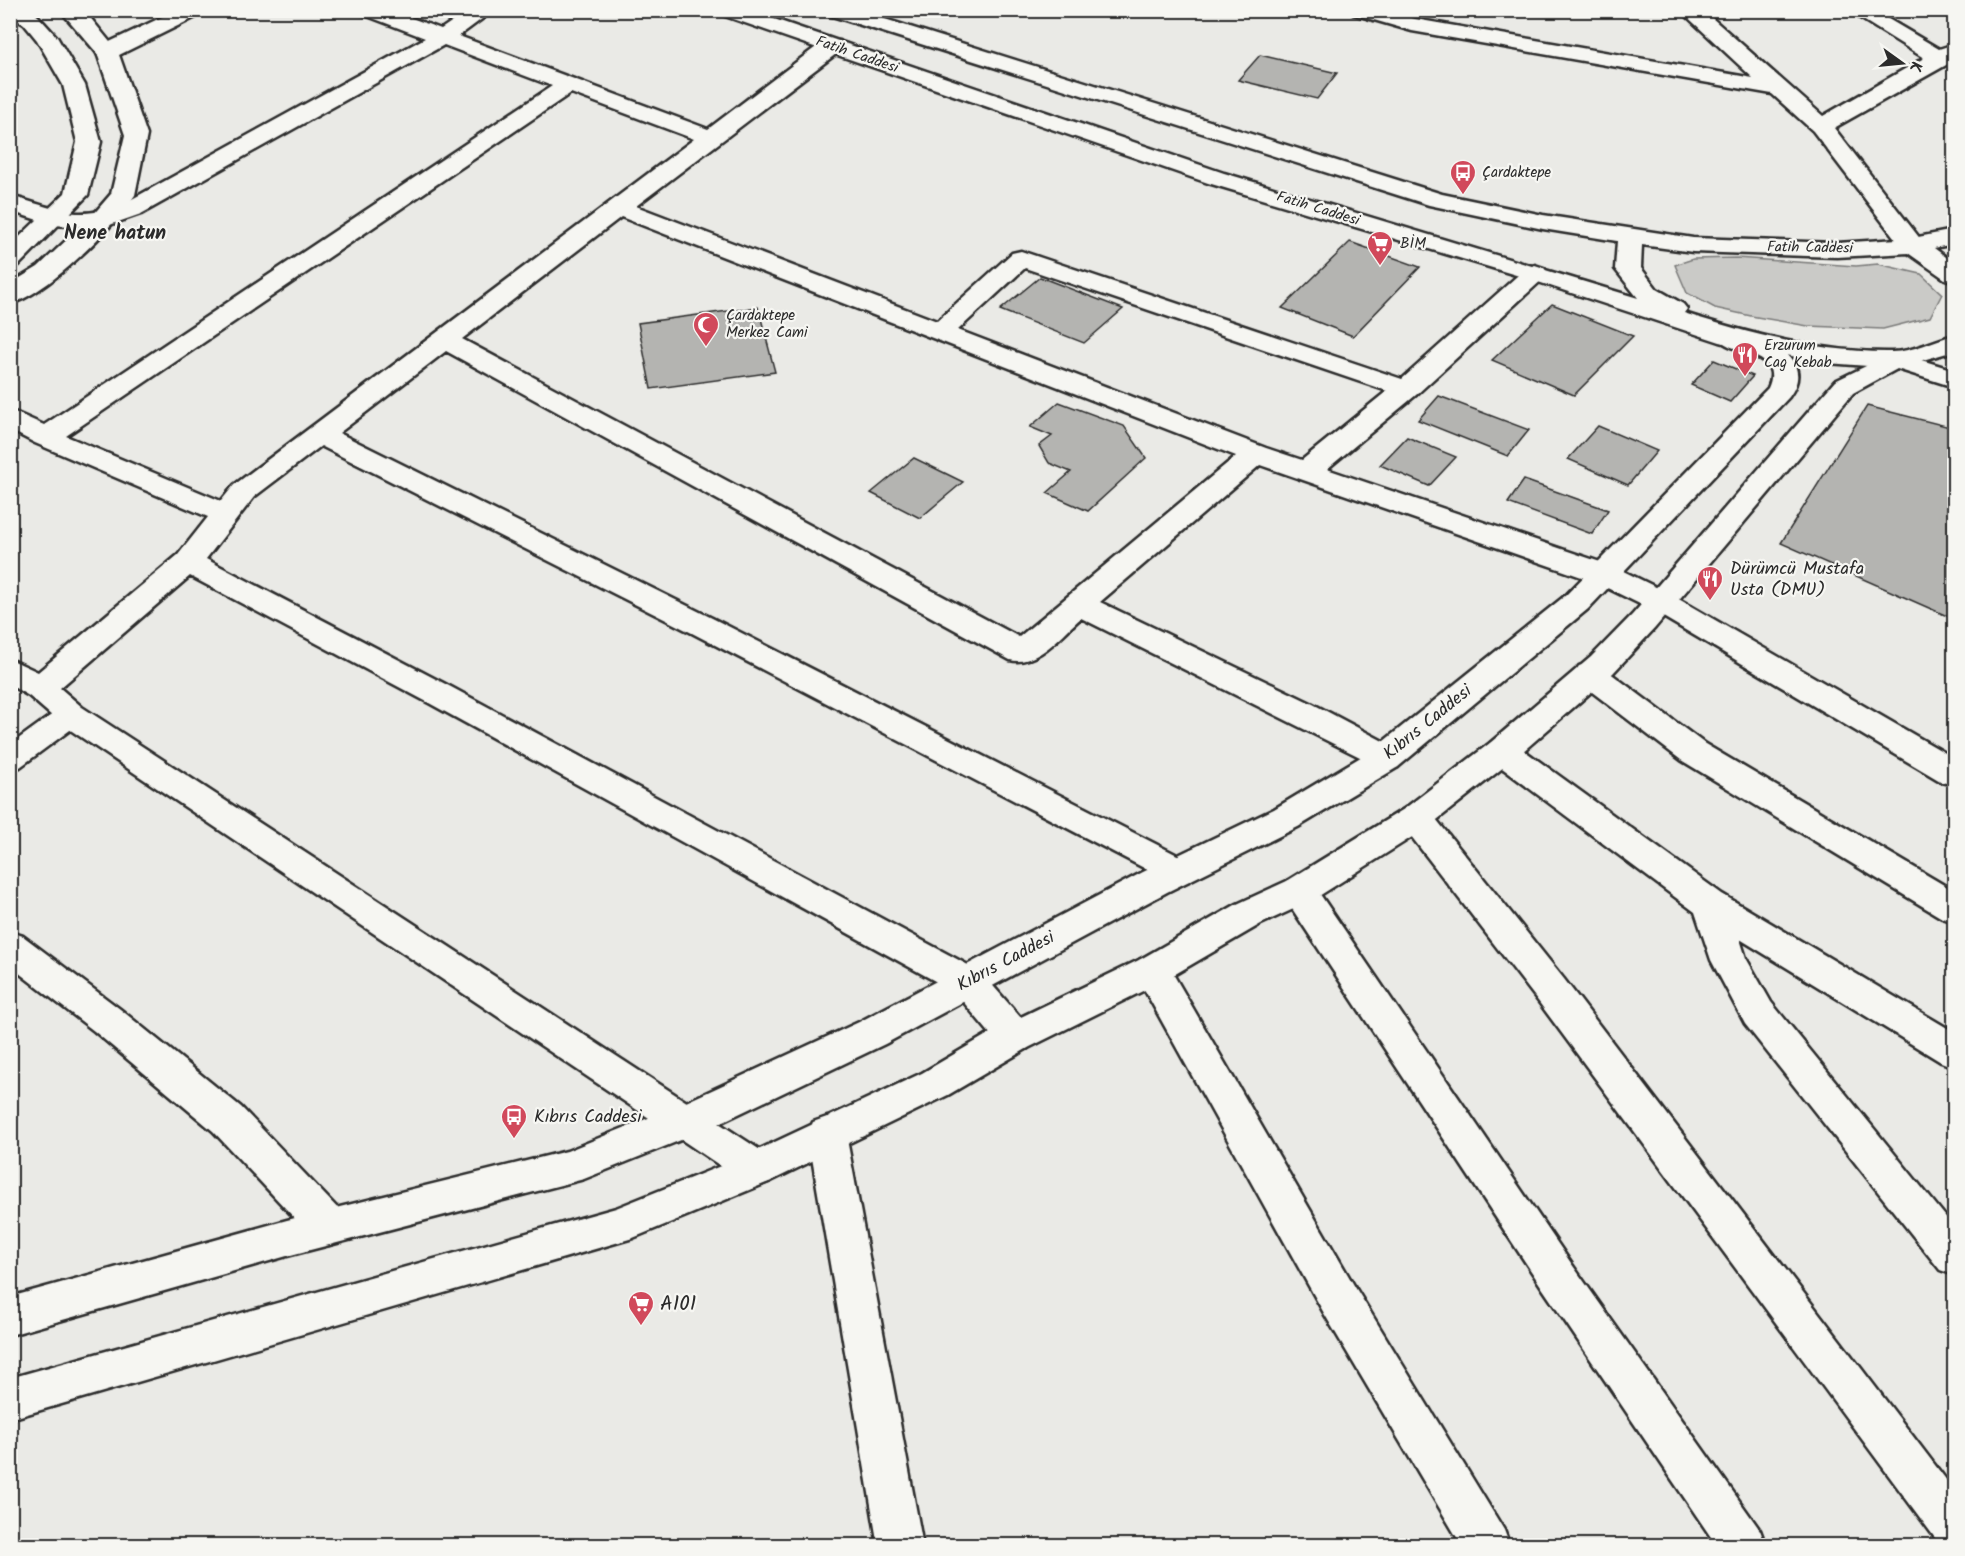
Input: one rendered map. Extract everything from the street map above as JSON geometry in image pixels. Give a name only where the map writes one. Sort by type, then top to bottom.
[{"type":"street","points":[[10,260],[76,195],[90,142],[74,85],[45,37],[31,20],[15,10]]},
{"type":"street","points":[[10,296],[48,272],[123,195],[136,135],[108,52],[80,18],[70,10]]},
{"type":"street","points":[[108,52],[195,10]]},
{"type":"street","points":[[369,10],[709,137]]},
{"type":"street","points":[[10,203],[53,218],[101,220],[132,209],[442,38],[484,10]]},
{"type":"street","name":"Fatih Caddesi","points":[[726,10],[1216,178],[1535,273],[1729,336],[1827,355],[1895,360],[1954,343]]},
{"type":"street","name":"Fatih Caddesi","points":[[833,10],[1437,200],[1630,237],[1693,245],[1837,250],[1913,245],[1954,237]]},
{"type":"street","points":[[1360,10],[1412,25],[1775,88]]},
{"type":"street","points":[[1690,10],[1775,88],[1821,126],[1913,245],[1954,274]]},
{"type":"street","points":[[1857,10],[1947,54]]},
{"type":"street","points":[[40,688],[188,562],[244,491],[832,46]]},
{"type":"street","points":[[1821,126],[1947,54]]},
{"type":"street","points":[[45,437],[568,86]]},
{"type":"street","points":[[617,207],[1256,454],[1604,573],[1659,601],[1954,773]]},
{"type":"street","points":[[1630,237],[1628,269],[1648,294],[1689,318],[1729,336]]},
{"type":"street","points":[[940,333],[1021,258],[1406,389]]},
{"type":"street","points":[[1305,472],[1406,389],[1535,273]]},
{"type":"street","name":"Kıbrıs Caddesi","points":[[10,1316],[329,1227],[570,1167],[687,1120],[872,1033],[1286,818],[1386,758],[1576,602],[1783,387],[1786,373],[1777,357],[1729,336]]},
{"type":"street","points":[[443,339],[1021,652],[1256,454]]},
{"type":"street","points":[[10,1400],[619,1225],[757,1169],[935,1084],[1015,1037],[1152,970],[1249,914],[1299,891],[1416,818],[1502,751],[1590,674],[1644,621],[1844,387],[1895,360],[1954,380]]},
{"type":"street","points":[[10,418],[45,437],[225,514]]},
{"type":"street","points":[[319,434],[714,631],[1179,872]]},
{"type":"street","points":[[188,562],[440,695],[968,982],[1015,1037]]},
{"type":"street","points":[[1079,604],[1302,712],[1386,758]]},
{"type":"street","points":[[10,670],[40,688],[71,715],[687,1120],[757,1169]]},
{"type":"street","points":[[1590,674],[1693,752],[1954,908]]},
{"type":"street","points":[[1502,751],[1710,904],[1954,1051]]},
{"type":"street","points":[[1416,818],[1601,1055],[1954,1526]]},
{"type":"street","points":[[1299,891],[1557,1276],[1744,1545]]},
{"type":"street","points":[[1710,904],[1729,960],[1758,1013],[1954,1257]]},
{"type":"street","points":[[10,946],[108,1020],[226,1119],[329,1227]]},
{"type":"street","points":[[1152,970],[1340,1301],[1488,1545]]},
{"type":"street","points":[[827,1134],[902,1545]]},
{"type":"lane","points":[[10,760],[71,715]]},
{"type":"shaded area","points":[[1736,258],[1856,266],[1878,264],[1921,274],[1942,294],[1930,317],[1883,329],[1808,326],[1715,308],[1687,293],[1675,265],[1693,259]]},
{"type":"building","points":[[1033,10],[1066,10],[1058,17]]},
{"type":"building","points":[[1260,55],[1337,73],[1317,99],[1238,80]]},
{"type":"building","points":[[1350,242],[1420,267],[1353,336],[1282,308]]},
{"type":"building","points":[[1040,277],[1123,309],[1084,343],[1000,310]]},
{"type":"building","points":[[1552,304],[1633,336],[1574,395],[1492,360]]},
{"type":"building","name":"Çardaktepe Merkez Cami","points":[[758,307],[775,372],[651,389],[638,323]]},
{"type":"building","points":[[1714,360],[1753,376],[1730,402],[1691,385]]},
{"type":"building","points":[[1439,396],[1529,430],[1508,456],[1418,420]]},
{"type":"building","points":[[1059,402],[1124,426],[1146,458],[1088,511],[1047,493],[1071,472],[1049,463],[1039,446],[1052,436],[1030,427]]},
{"type":"building","points":[[1867,406],[1954,428],[1954,619],[1781,543]]},
{"type":"building","points":[[1598,426],[1657,451],[1628,485],[1568,459]]},
{"type":"building","points":[[1407,437],[1456,457],[1429,486],[1380,465]]},
{"type":"building","points":[[914,458],[963,482],[920,518],[871,493]]},
{"type":"building","points":[[1524,480],[1608,510],[1592,534],[1508,503]]},
{"type":"place","name":"Çardaktepe","points":[[1463,196]]},
{"type":"place","name":"BİM","points":[[1380,267]]},
{"type":"place","name":"Çardaktepe Merkez Cami","points":[[706,348]]},
{"type":"place","name":"Erzurum Cag Kebab","points":[[1745,378]]},
{"type":"place","name":"Dürümcü Mustafa Usta (DMU)","points":[[1710,602]]},
{"type":"place","name":"Kıbrıs Caddesi","points":[[514,1140]]},
{"type":"place","name":"A101","points":[[641,1327]]},
{"type":"district","name":"Nene hatun","points":[[115,234]]}]
